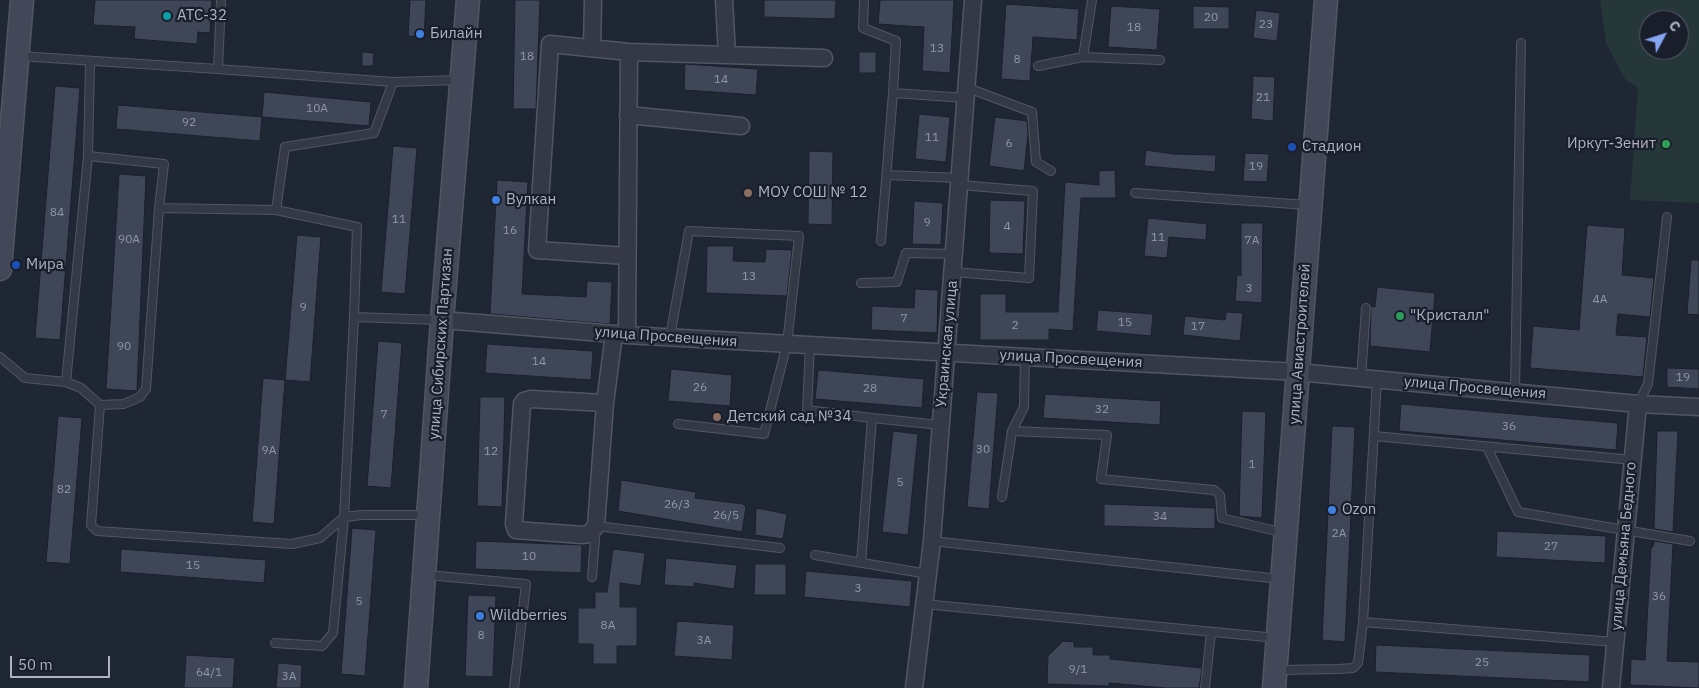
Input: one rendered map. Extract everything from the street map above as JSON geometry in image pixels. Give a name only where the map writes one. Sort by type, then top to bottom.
[{"type":"street","points":[[0,269],[9,112],[22,0]]},
{"type":"street","name":"улица Сибирских Партизан","points":[[416,688],[442,320],[468,0]]},
{"type":"street","points":[[592,48],[593,0]]},
{"type":"street","points":[[724,0],[727,55]]},
{"type":"street","name":"Украинская улица","points":[[914,688],[932,541],[968,93],[973,0]]},
{"type":"street","name":"улица Авиастроителей","points":[[1275,679],[1326,0]]},
{"type":"street","points":[[628,256],[537,250],[550,44],[629,52],[824,58]]},
{"type":"street","points":[[605,403],[524,400],[522,404],[514,524],[516,530],[582,536],[589,534],[596,526],[605,403],[621,335],[628,256],[629,52]]},
{"type":"street","points":[[628,115],[741,126]]},
{"type":"street","name":"улица Просвещения","points":[[442,320],[621,335],[1298,372],[1638,404],[1699,407]]},
{"type":"street","name":"улица Демьяна Бедного","points":[[1611,688],[1638,404]]},
{"type":"lane","points":[[218,69],[221,0]]},
{"type":"lane","points":[[864,0],[863,28],[896,41],[881,241]]},
{"type":"lane","points":[[1083,57],[1092,0]]},
{"type":"lane","points":[[1515,391],[1515,251],[1521,43]]},
{"type":"lane","points":[[17,56],[392,82],[463,79]]},
{"type":"lane","points":[[1038,66],[1083,57],[1160,60]]},
{"type":"lane","points":[[66,382],[88,156],[90,62]]},
{"type":"lane","points":[[276,210],[285,147],[374,133],[392,82]]},
{"type":"lane","points":[[893,93],[968,93],[1032,112],[1036,162],[1051,172]]},
{"type":"lane","points":[[0,357],[25,378],[66,382],[81,388],[100,405],[124,404],[140,397],[146,390],[164,164],[88,156]]},
{"type":"lane","points":[[887,175],[1034,191],[1029,278],[953,272]]},
{"type":"lane","points":[[1135,193],[1310,205]]},
{"type":"lane","points":[[159,208],[276,210],[357,227],[344,517],[333,633],[322,646],[275,643]]},
{"type":"lane","points":[[1638,404],[1648,384],[1667,217]]},
{"type":"lane","points":[[670,337],[689,231],[800,236],[787,344],[764,434],[678,424]]},
{"type":"lane","points":[[860,283],[897,282],[906,253],[955,254]]},
{"type":"lane","points":[[1360,378],[1366,308]]},
{"type":"lane","points":[[354,317],[442,320]]},
{"type":"lane","points":[[810,345],[807,410],[940,425]]},
{"type":"lane","points":[[1002,497],[1012,431],[1024,407],[1025,357]]},
{"type":"lane","points":[[1275,679],[1323,670],[1353,668],[1358,663],[1363,622],[1377,379]]},
{"type":"lane","points":[[100,405],[91,525],[97,531],[292,544],[320,538],[344,517],[362,515],[428,515]]},
{"type":"lane","points":[[862,563],[872,418]]},
{"type":"lane","points":[[1012,431],[1107,435],[1101,479],[1214,490],[1220,495],[1222,518],[1285,533]]},
{"type":"lane","points":[[1374,436],[1632,460]]},
{"type":"lane","points":[[1487,447],[1518,512],[1690,541]]},
{"type":"lane","points":[[592,578],[596,526],[780,548]]},
{"type":"lane","points":[[932,541],[1282,580]]},
{"type":"lane","points":[[815,555],[928,574]]},
{"type":"lane","points":[[427,575],[526,584],[514,688]]},
{"type":"lane","points":[[924,604],[1278,638]]},
{"type":"lane","points":[[1363,622],[1615,642]]},
{"type":"lane","points":[[1205,688],[1210,632]]},
{"type":"shaded area","name":"Иркут-Зенит","points":[[1600,0],[1699,0],[1699,203],[1630,200],[1638,88],[1625,79],[1606,43]]},
{"type":"building","name":"АТС-32","points":[[95,0],[212,0],[210,33],[198,32],[197,44],[134,39],[135,27],[93,25]]},
{"type":"building","points":[[410,0],[426,0],[424,37],[408,36]]},
{"type":"building","points":[[515,0],[540,0],[536,109],[513,109]]},
{"type":"building","points":[[764,0],[836,0],[835,19],[764,17]]},
{"type":"building","points":[[880,0],[954,0],[950,73],[922,71],[924,27],[878,24]]},
{"type":"building","points":[[1006,4],[1079,9],[1077,40],[1033,37],[1030,81],[1001,79]]},
{"type":"building","points":[[1111,6],[1160,9],[1157,50],[1108,47]]},
{"type":"building","points":[[1193,6],[1229,7],[1229,29],[1193,29]]},
{"type":"building","points":[[1256,10],[1280,13],[1277,41],[1253,38]]},
{"type":"building","points":[[362,52],[374,53],[373,66],[362,66]]},
{"type":"building","points":[[859,52],[876,52],[876,73],[859,73]]},
{"type":"building","points":[[685,64],[758,69],[756,95],[684,90]]},
{"type":"building","points":[[1253,76],[1275,77],[1273,121],[1251,119]]},
{"type":"building","points":[[55,86],[80,88],[60,340],[35,338]]},
{"type":"building","points":[[264,92],[371,102],[369,126],[262,117]]},
{"type":"building","points":[[118,105],[262,117],[260,141],[116,129]]},
{"type":"building","points":[[919,114],[950,117],[946,162],[915,159]]},
{"type":"building","points":[[995,117],[1027,121],[1028,135],[1024,171],[989,166]]},
{"type":"building","points":[[393,146],[417,148],[405,294],[381,292]]},
{"type":"building","points":[[1146,150],[1173,154],[1216,155],[1215,172],[1144,166]]},
{"type":"building","points":[[809,151],[833,152],[832,225],[808,224]]},
{"type":"building","points":[[1245,153],[1269,154],[1267,182],[1243,181]]},
{"type":"building","points":[[1115,170],[1116,198],[1081,198],[1073,331],[1049,329],[1049,340],[980,340],[980,294],[1006,294],[1006,312],[1058,312],[1065,182],[1099,185],[1099,171]]},
{"type":"building","points":[[119,174],[146,176],[137,391],[106,389]]},
{"type":"building","points":[[497,180],[528,182],[522,294],[586,297],[587,281],[612,282],[610,324],[490,314]]},
{"type":"building","points":[[990,200],[1025,201],[1023,254],[989,253]]},
{"type":"building","points":[[914,201],[943,203],[941,245],[912,244]]},
{"type":"building","points":[[1148,218],[1207,224],[1206,240],[1169,237],[1167,258],[1144,256]]},
{"type":"building","points":[[1241,223],[1263,223],[1262,303],[1235,301],[1237,275],[1241,276]]},
{"type":"building","points":[[1587,225],[1625,228],[1622,275],[1654,278],[1650,317],[1618,314],[1616,335],[1647,337],[1643,377],[1530,368],[1533,326],[1579,330]]},
{"type":"building","points":[[297,235],[321,237],[310,382],[285,380]]},
{"type":"building","points":[[707,246],[734,246],[733,261],[765,262],[766,249],[792,250],[787,296],[706,293]]},
{"type":"building","points":[[1691,260],[1699,260],[1699,315],[1687,314]]},
{"type":"building","name":"\"Кристалл\"","points":[[1377,287],[1435,293],[1430,352],[1370,346],[1371,306],[1375,307]]},
{"type":"building","points":[[915,289],[938,290],[937,333],[871,330],[872,306],[914,308]]},
{"type":"building","points":[[1098,310],[1153,314],[1151,336],[1096,331]]},
{"type":"building","points":[[1226,312],[1243,313],[1240,341],[1183,335],[1185,316],[1225,320]]},
{"type":"building","points":[[378,341],[402,343],[391,488],[367,486]]},
{"type":"building","points":[[487,344],[593,351],[591,380],[485,373]]},
{"type":"building","points":[[1667,368],[1699,369],[1699,389],[1667,387]]},
{"type":"building","name":"Детский сад №34","points":[[671,369],[732,375],[730,406],[668,401]]},
{"type":"building","points":[[818,370],[924,379],[922,408],[815,399]]},
{"type":"building","points":[[263,378],[285,380],[274,524],[252,522]]},
{"type":"building","points":[[977,392],[998,393],[989,509],[967,507]]},
{"type":"building","points":[[1045,394],[1161,401],[1160,425],[1043,418]]},
{"type":"building","points":[[480,397],[505,397],[502,507],[477,506]]},
{"type":"building","points":[[1401,404],[1618,423],[1616,450],[1399,431]]},
{"type":"building","points":[[1242,411],[1266,412],[1262,518],[1239,516]]},
{"type":"building","points":[[58,416],[82,418],[70,564],[46,562]]},
{"type":"building","points":[[1332,426],[1355,427],[1345,642],[1322,640]]},
{"type":"building","points":[[893,431],[918,434],[908,535],[882,532]]},
{"type":"building","points":[[1657,431],[1678,431],[1673,532],[1654,529]]},
{"type":"building","points":[[621,480],[696,492],[695,498],[743,504],[746,507],[742,532],[618,511]]},
{"type":"building","points":[[1104,504],[1215,508],[1215,529],[1104,526]]},
{"type":"building","points":[[756,508],[787,514],[783,539],[755,535]]},
{"type":"building","points":[[352,528],[376,530],[365,676],[341,674]]},
{"type":"building","points":[[1497,531],[1606,536],[1605,563],[1496,557]]},
{"type":"building","points":[[476,541],[582,545],[581,573],[475,569]]},
{"type":"building","points":[[1654,541],[1673,544],[1667,661],[1699,662],[1699,688],[1630,685],[1631,659],[1645,660],[1651,547],[1653,547]]},
{"type":"building","points":[[121,549],[266,560],[264,583],[120,572]]},
{"type":"building","points":[[613,549],[645,553],[641,586],[620,583],[620,607],[637,607],[637,646],[617,646],[617,664],[593,664],[593,644],[578,644],[578,608],[595,608],[595,592],[607,592]]},
{"type":"building","points":[[666,558],[737,565],[734,589],[694,583],[694,587],[664,585]]},
{"type":"building","points":[[755,564],[786,564],[786,595],[754,595]]},
{"type":"building","points":[[806,571],[912,581],[910,607],[804,597]]},
{"type":"building","points":[[468,595],[496,596],[493,677],[465,676]]},
{"type":"building","points":[[677,621],[734,625],[732,660],[674,656]]},
{"type":"building","points":[[1063,641],[1074,642],[1074,647],[1093,647],[1093,655],[1110,655],[1110,659],[1202,668],[1199,688],[1165,688],[1109,683],[1109,686],[1047,684],[1048,656]]},
{"type":"building","points":[[1376,645],[1590,655],[1589,682],[1375,672]]},
{"type":"building","points":[[186,655],[235,658],[233,688],[184,688]]},
{"type":"building","points":[[278,663],[302,665],[301,688],[276,688]]},
{"type":"place","name":"АТС-32","points":[[167,16]]},
{"type":"place","name":"Билайн","points":[[420,34]]},
{"type":"place","name":"Иркут-Зенит","points":[[1666,144]]},
{"type":"place","name":"Стадион","points":[[1292,147]]},
{"type":"place","name":"МОУ СОШ № 12","points":[[748,193]]},
{"type":"place","name":"Вулкан","points":[[496,200]]},
{"type":"place","name":"Мира","points":[[16,265]]},
{"type":"place","name":"\"Кристалл\"","points":[[1400,316]]},
{"type":"place","name":"Детский сад №34","points":[[717,417]]},
{"type":"place","name":"Ozon","points":[[1332,510]]},
{"type":"place","name":"Wildberries","points":[[480,616]]}]
